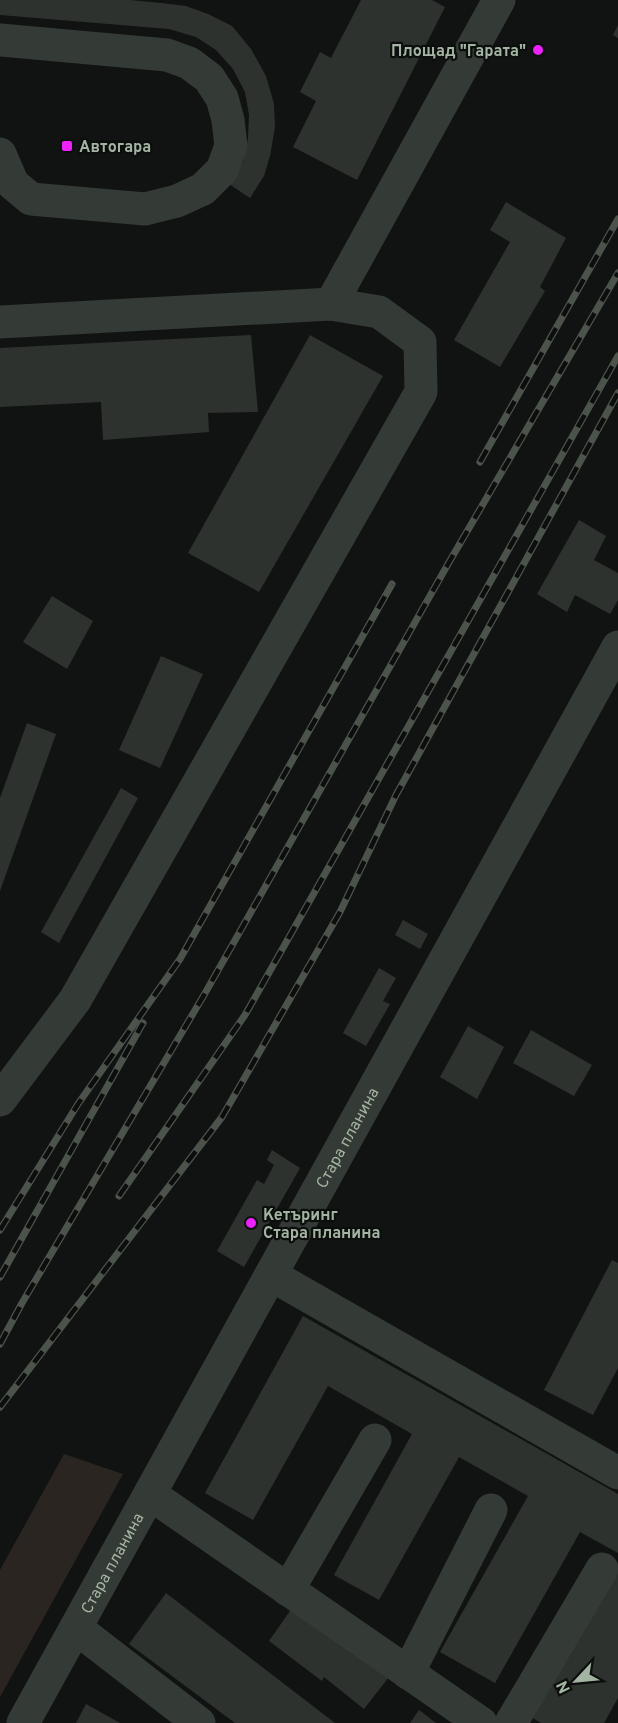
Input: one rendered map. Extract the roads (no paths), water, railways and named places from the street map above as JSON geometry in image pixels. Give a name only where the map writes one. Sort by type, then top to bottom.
[{"type":"street","points":[[331,303],[499,0]]},
{"type":"street","points":[[0,40],[167,55],[189,63],[209,78],[222,98],[228,120],[231,146],[222,170],[203,189],[177,201],[145,208],[31,199],[13,184],[0,154]]},
{"type":"street","points":[[0,322],[331,303],[379,312],[420,342],[422,392],[75,1000],[0,1100]]},
{"type":"street","name":"Стара планина","points":[[23,1723],[618,647]]},
{"type":"street","points":[[271,1275],[618,1473]]},
{"type":"street","points":[[288,1590],[375,1440]]},
{"type":"street","points":[[150,1494],[481,1723]]},
{"type":"street","points":[[408,1673],[491,1510]]},
{"type":"street","points":[[511,1723],[602,1569]]},
{"type":"street","points":[[76,1628],[199,1723]]},
{"type":"railway","points":[[480,462],[618,219]]},
{"type":"railway","points":[[0,1344],[204,995],[448,564],[618,273]]},
{"type":"railway","points":[[119,1196],[245,1015],[618,356]]},
{"type":"railway","points":[[0,1407],[222,1117],[340,912],[396,795],[618,393]]},
{"type":"railway","points":[[0,1230],[78,1104],[180,959],[392,584]]},
{"type":"railway","points":[[0,1277],[143,1023]]},
{"type":"place","name":"Площад \"Гарата\"","points":[[538,50]]},
{"type":"place","name":"Автогара","points":[[67,146]]},
{"type":"place","name":"Кетъринг Стара планина","points":[[251,1223]]}]
